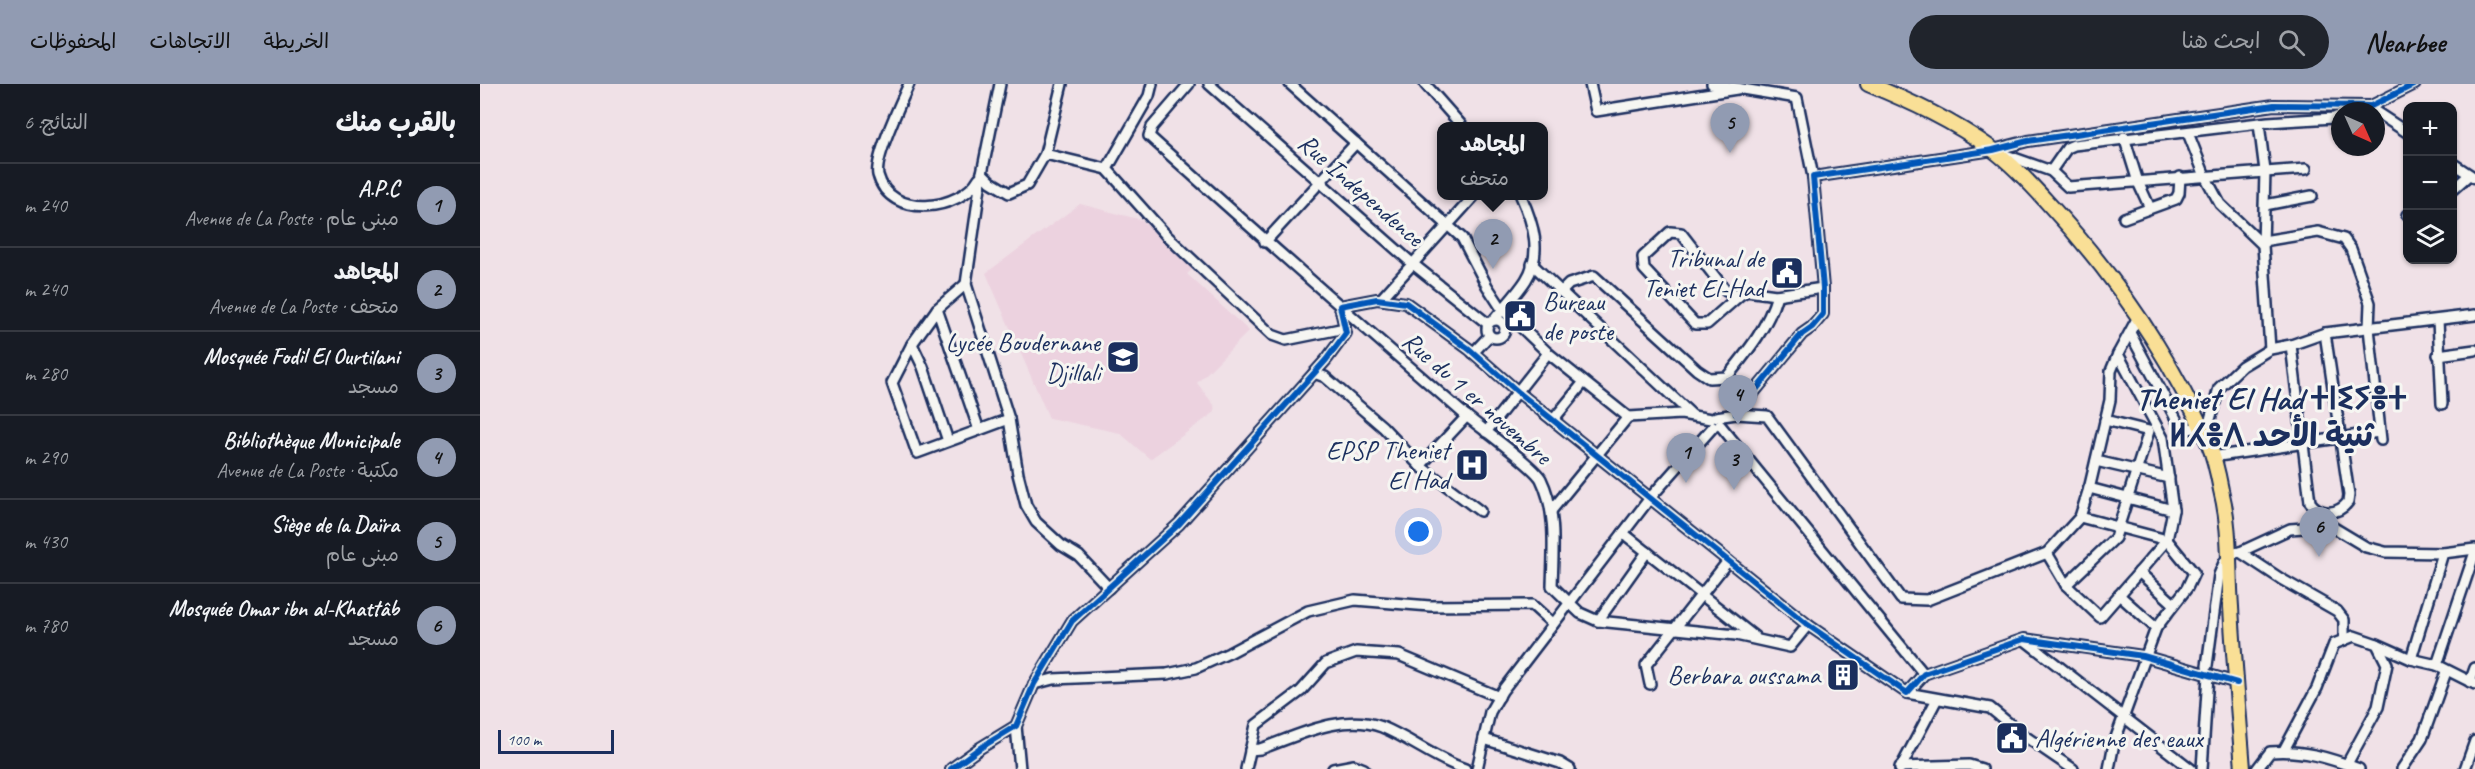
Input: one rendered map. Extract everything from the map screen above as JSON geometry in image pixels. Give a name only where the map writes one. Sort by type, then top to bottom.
[{"type":"main road","points":[[1868,84],[1916,104],[1953,123],[1993,150],[2025,179],[2076,232],[2138,317],[2180,387],[2203,432],[2212,457],[2222,491],[2235,553],[2230,604],[2243,769]]},
{"type":"street","points":[[909,84],[881,154],[878,174],[889,195],[908,205],[925,206],[952,200],[970,190],[982,173]]},
{"type":"street","points":[[1000,84],[982,173],[966,284],[1010,419],[1018,474],[1026,505],[1036,522],[1061,545],[1079,556],[1108,588]]},
{"type":"street","points":[[982,173],[991,182],[1009,193],[1027,185],[1045,154],[1062,84]]},
{"type":"street","points":[[1107,169],[1149,96],[1152,84]]},
{"type":"street","name":"Rue du 1 er novembre","points":[[1189,84],[1152,127],[1149,136],[1265,242],[1539,476],[1551,512],[1552,586],[1580,613],[1598,621],[1736,635],[1790,647],[1808,625]]},
{"type":"street","name":"Rue Independence","points":[[1209,84],[1413,264],[1491,322]]},
{"type":"street","points":[[1290,84],[1462,238],[1502,309],[1548,353],[1628,417],[1682,414],[1715,422],[1924,674]]},
{"type":"street","points":[[1425,84],[1458,122]]},
{"type":"street","points":[[1590,84],[1596,111],[1737,89]]},
{"type":"street","points":[[1712,84],[1797,98],[1813,177],[1823,288],[1822,315],[1812,327],[1802,334],[1736,414]]},
{"type":"street","points":[[2385,103],[2415,84]]},
{"type":"street","points":[[1813,177],[1993,150],[2028,141],[2274,105],[2331,107]]},
{"type":"street","points":[[2051,171],[2067,148],[2074,145],[2124,137],[2331,118]]},
{"type":"street","points":[[2385,118],[2403,130]]},
{"type":"street","points":[[2259,124],[2265,171],[2263,243],[2270,349]]},
{"type":"street","points":[[2188,133],[2205,176],[2220,204],[2263,243]]},
{"type":"street","points":[[2124,137],[2138,182],[2150,208]]},
{"type":"street","points":[[1265,242],[1356,143]]},
{"type":"street","points":[[1993,150],[2051,171],[2068,188],[2180,177],[2306,169]]},
{"type":"street","points":[[1045,154],[1107,169],[1166,235],[1272,335],[1286,340],[1345,328]]},
{"type":"street","points":[[2457,166],[2472,176],[2457,186]]},
{"type":"street","points":[[2124,218],[2176,199],[2179,193],[2180,177]]},
{"type":"street","points":[[2265,205],[2312,196]]},
{"type":"street","points":[[1381,299],[1470,200]]},
{"type":"street","points":[[1489,336],[1487,331],[1491,322],[1527,279],[1536,253],[1533,223],[1523,200]]},
{"type":"street","points":[[1740,295],[1726,291],[1681,233],[1670,232],[1643,257],[1644,269],[1695,324],[1707,324],[1747,291],[1777,295],[1823,288]]},
{"type":"street","points":[[2212,457],[2342,437],[2380,436],[2369,327],[2370,303],[2351,249],[2344,239],[2318,232],[2263,243]]},
{"type":"street","points":[[1532,264],[1693,415]]},
{"type":"street","points":[[1561,292],[1569,284],[1594,276],[1697,370],[1709,378],[1727,377],[1757,340],[1773,310],[1777,295]]},
{"type":"street","points":[[966,284],[937,309],[912,344],[892,383],[917,453],[1010,419]]},
{"type":"street","points":[[1020,769],[1016,726],[1034,684],[1072,621],[1179,524],[1314,373],[1346,333],[1340,306],[1381,299],[1406,303],[1473,353],[1518,392],[1808,625],[1907,693],[1990,708],[2023,735],[2073,769]]},
{"type":"street","points":[[937,309],[979,430]]},
{"type":"street","points":[[2163,438],[2182,430],[2203,432],[2219,388],[2242,366],[2270,349],[2291,345],[2325,333],[2475,315]]},
{"type":"street","points":[[1477,769],[1490,712],[1499,697],[1650,498],[1715,422],[1736,414],[1767,416],[1901,598],[1927,600],[2047,553],[2080,518],[2110,400],[2111,370],[2138,317]]},
{"type":"street","points":[[2438,320],[2442,404]]},
{"type":"street","points":[[1489,336],[1498,338],[1504,333],[1502,322],[1491,322]]},
{"type":"street","points":[[2130,333],[2182,430]]},
{"type":"street","points":[[2291,345],[2310,502],[2314,508],[2323,513],[2338,511],[2348,502],[2349,495],[2325,333]]},
{"type":"street","points":[[1473,353],[1489,336]]},
{"type":"street","points":[[912,344],[924,367],[948,441]]},
{"type":"street","points":[[2438,355],[2475,351]]},
{"type":"street","points":[[1486,432],[1548,353]]},
{"type":"street","points":[[2047,553],[2066,585],[2100,617],[2167,540],[2173,510],[2163,438],[2118,354]]},
{"type":"street","points":[[1314,373],[1325,377],[1383,428],[1420,466],[1480,511]]},
{"type":"street","points":[[1553,420],[1584,382]]},
{"type":"street","points":[[1420,466],[1467,416]]},
{"type":"street","points":[[1551,512],[1628,417]]},
{"type":"street","points":[[2066,585],[2115,538],[2149,431],[2105,420]]},
{"type":"street","points":[[2096,462],[2169,478]]},
{"type":"street","points":[[2089,488],[2173,510]]},
{"type":"street","points":[[2080,518],[2167,540],[2194,573],[2187,588],[2156,628],[2124,718],[2109,769]]},
{"type":"street","points":[[2202,769],[2208,670],[2219,575],[2224,563],[2235,553],[2290,529],[2331,526],[2366,548],[2385,552],[2443,553],[2475,550],[2437,665]]},
{"type":"street","points":[[1623,533],[1759,640]]},
{"type":"street","points":[[1598,621],[1647,552]]},
{"type":"street","points":[[2235,553],[2337,611],[2344,620],[2344,640]]},
{"type":"street","points":[[2411,659],[2443,553]]},
{"type":"street","points":[[1650,684],[1646,665],[1728,561]]},
{"type":"street","points":[[2139,572],[2174,604]]},
{"type":"street","points":[[2119,595],[2156,628]]},
{"type":"street","points":[[1034,684],[1053,679],[1167,674],[1196,668],[1308,611],[1355,600],[1430,606],[1532,605],[1553,624]]},
{"type":"street","points":[[2284,750],[2317,688],[2334,644],[2354,636],[2411,659],[2437,665],[2446,672],[2473,683],[2475,668]]},
{"type":"street","points":[[2024,639],[2191,769]]},
{"type":"street","points":[[1907,693],[1924,674],[2024,639],[2146,657],[2208,670],[2237,682]]},
{"type":"street","points":[[2347,764],[2378,707],[2387,664],[2378,644]]},
{"type":"street","points":[[1246,769],[1256,725],[1301,691],[1326,663],[1356,652],[1399,655],[1499,697]]},
{"type":"street","points":[[2402,769],[2422,739],[2446,672]]},
{"type":"street","points":[[1937,699],[1900,768],[1970,767],[1982,769]]},
{"type":"street","points":[[1250,750],[1260,749],[1334,724],[1353,723],[1380,726],[1450,764],[1465,769]]},
{"type":"street","points":[[951,769],[1016,726]]},
{"type":"street","points":[[1484,739],[1560,763],[1570,769]]},
{"type":"street","points":[[2465,769],[2475,741]]},
{"type":"street","points":[[2257,769],[2270,752],[2284,750],[2331,758],[2359,769]]},
{"type":"street","points":[[965,759],[968,769]]},
{"type":"street","points":[[1333,769],[1354,765],[1364,769]]},
{"type":"shaded area","name":"Lycée Boudernane Djillali","points":[[1080,204],[1142,220],[1193,269],[1187,274],[1249,331],[1197,383],[1214,405],[1215,412],[1150,459],[1120,433],[1049,418],[986,273]]},
{"type":"cycle path","points":[[1736,414],[1802,334],[1812,327],[1823,314],[1823,288],[1813,177],[1993,150],[2028,141],[2274,105],[2371,106],[2415,84]]},
{"type":"cycle path","points":[[951,769],[1016,726],[1034,684],[1072,621],[1179,524],[1326,360],[1346,333],[1340,306],[1377,299],[1406,303],[1469,349],[1518,392],[1808,625],[1907,693],[1924,674],[2024,639],[2143,656],[2237,683]]},
{"type":"place","name":"Siège de la Daïra","points":[[1730,153]]},
{"type":"place","name":"المجاهد","points":[[1493,269]]},
{"type":"place","name":"Tribunal de Teniet El-Had","points":[[1787,273]]},
{"type":"place","name":"Bureau de poste","points":[[1520,316]]},
{"type":"place","name":"Lycée Boudernane Djillali","points":[[1123,357]]},
{"type":"place","name":"Bibliothèque Municipale","points":[[1738,425]]},
{"type":"place","name":"EPSP Theniet El Had","points":[[1472,465]]},
{"type":"place","name":"A.P.C","points":[[1686,483]]},
{"type":"place","name":"Mosquée Fodil El Ourtilani","points":[[1734,490]]},
{"type":"place","name":"Mosquée Omar ibn al-Khattâb","points":[[2319,557]]},
{"type":"place","name":"Berbara oussama","points":[[1843,675]]},
{"type":"place","name":"Algérienne des eaux","points":[[2012,738]]},
{"type":"district","name":"Theniet El Had ⵜⵏⵉⵢⴻⵜ ⵍⵃⴻⴷ ثنية الأحد","points":[[2271,416]]}]
